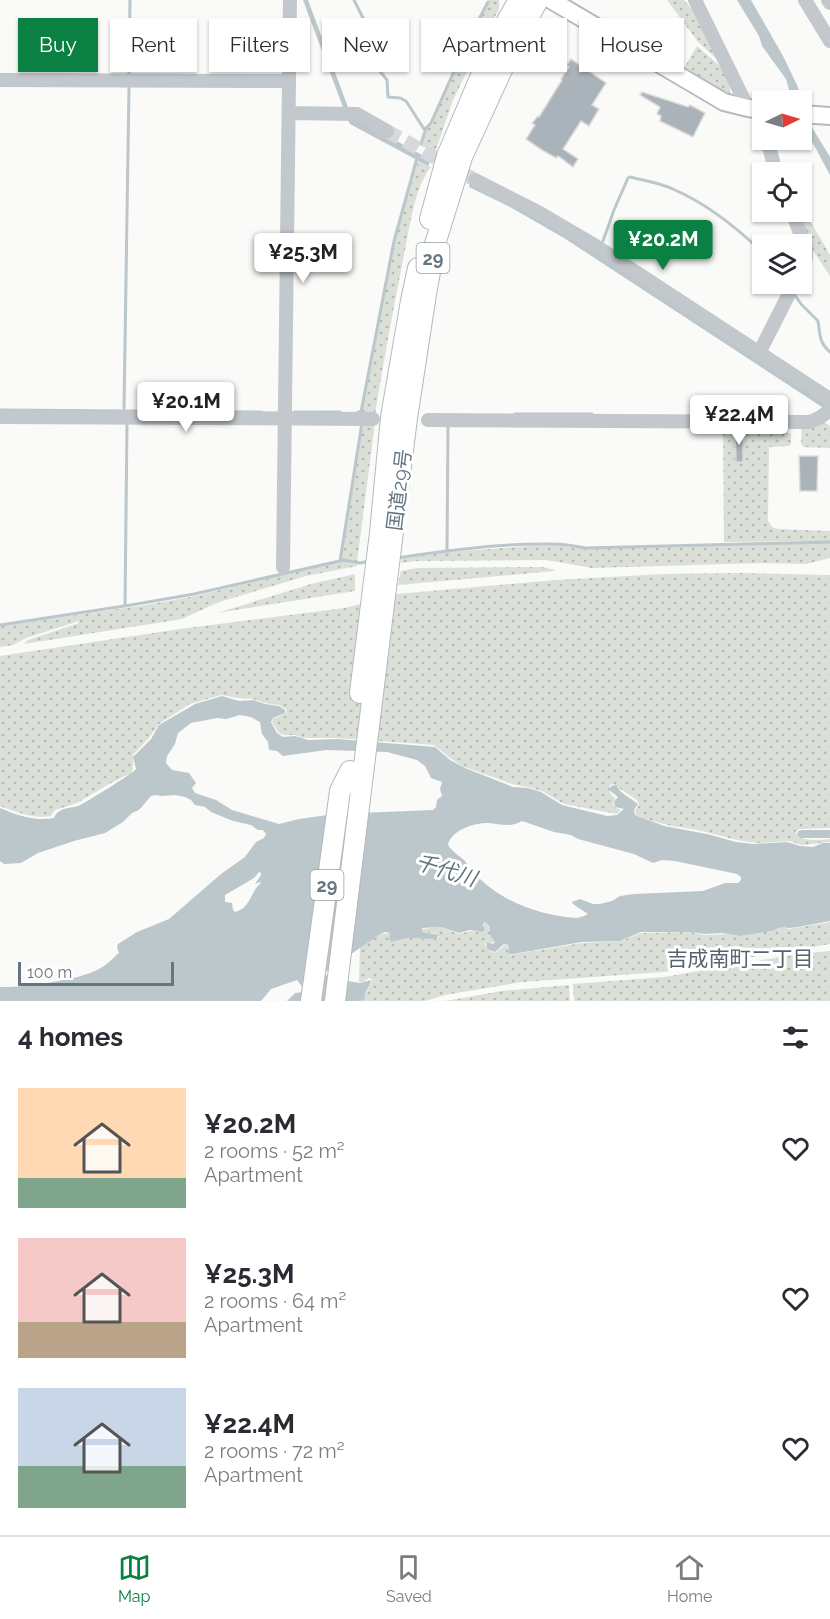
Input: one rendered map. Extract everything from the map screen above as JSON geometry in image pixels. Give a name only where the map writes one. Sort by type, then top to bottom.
[{"type":"highway","name":"国道29号","points":[[335,1001],[387,534],[391,417],[411,301],[424,239],[447,156],[483,71],[519,0]]},
{"type":"highway","name":"国道29号","points":[[322,1001],[350,771],[435,244],[462,158],[512,48],[538,0]]},
{"type":"highway","name":"29","points":[[311,1001],[340,791],[350,771]]},
{"type":"highway","name":"29","points":[[343,1001],[349,890]]},
{"type":"main road","points":[[551,0],[724,102],[752,108]]},
{"type":"main road","points":[[812,115],[830,116]]},
{"type":"street","points":[[283,567],[290,0]]},
{"type":"street","points":[[689,0],[698,5],[752,104]]},
{"type":"street","points":[[805,0],[830,41]]},
{"type":"street","points":[[0,80],[289,81]]},
{"type":"street","points":[[290,113],[357,114],[387,131]]},
{"type":"street","points":[[475,180],[538,212],[596,246],[830,399]]},
{"type":"street","points":[[759,353],[789,294]]},
{"type":"street","points":[[428,420],[808,422],[817,420],[830,409]]},
{"type":"street","points":[[0,417],[373,419]]},
{"type":"shaded area","points":[[489,0],[499,0],[499,9],[494,18],[480,18]]},
{"type":"shaded area","points":[[667,0],[684,0],[694,12],[720,62],[698,42],[684,23],[684,18],[680,18]]},
{"type":"shaded area","points":[[697,46],[725,72],[730,85],[730,93],[723,91],[684,68]]},
{"type":"shaded area","points":[[454,72],[467,72],[453,100],[435,153],[421,145],[426,129],[431,123]]},
{"type":"shaded area","points":[[418,161],[431,167],[417,195],[411,218],[375,414],[361,414],[394,241]]},
{"type":"shaded area","points":[[800,222],[811,222],[830,255],[830,276],[812,249],[812,234],[805,234]]},
{"type":"shaded area","points":[[823,421],[830,426],[830,448],[804,447],[801,444],[802,426]]},
{"type":"shaded area","points":[[363,423],[375,423],[357,562],[341,559]]},
{"type":"shaded area","points":[[723,425],[786,425],[787,433],[791,434],[789,446],[769,447],[768,521],[772,527],[777,529],[830,531],[830,541],[724,542]]},
{"type":"shaded area","points":[[830,543],[830,558],[806,564],[763,563],[592,568],[547,560],[401,563],[402,558],[447,552],[530,546],[555,545],[585,549]]},
{"type":"shaded area","points":[[343,561],[357,564],[357,566],[306,576],[219,602],[182,619],[24,644],[28,640],[79,623],[79,621],[26,638],[13,645],[0,647],[0,626],[195,596]]},
{"type":"shaded area","points":[[542,567],[555,570],[398,585],[401,571],[417,568]]},
{"type":"shaded area","points":[[355,574],[355,591],[217,613],[311,584]]},
{"type":"shaded area","points":[[664,574],[830,575],[830,828],[800,829],[796,831],[796,834],[807,839],[830,839],[830,842],[802,845],[789,841],[757,843],[652,821],[636,815],[635,810],[639,805],[637,800],[613,784],[609,789],[616,799],[613,802],[614,807],[621,810],[617,814],[564,804],[542,791],[515,785],[462,766],[434,745],[283,735],[278,732],[272,722],[273,719],[286,713],[286,709],[253,699],[221,695],[190,704],[159,724],[133,755],[131,773],[77,803],[55,810],[51,816],[44,817],[0,806],[0,656],[180,629],[345,608],[397,594],[556,580]]},
{"type":"shaded area","points":[[485,922],[495,942],[486,942],[487,949],[495,953],[507,945],[510,955],[582,943],[621,941],[641,933],[692,932],[704,935],[740,936],[772,931],[781,927],[789,929],[830,922],[830,944],[663,972],[522,982],[445,995],[425,1001],[361,1001],[365,1000],[365,994],[372,979],[359,982],[360,948],[374,938],[390,933],[391,942],[410,938],[436,939],[439,937],[438,934],[422,932],[422,929],[441,927],[459,934],[470,931],[482,932],[485,930]]},
{"type":"shaded area","points":[[830,951],[830,1001],[574,1001],[573,984],[664,977],[798,954]]},
{"type":"shaded area","points":[[569,985],[570,1001],[445,1001],[502,991]]},
{"type":"water","points":[[303,0],[308,0],[322,38],[322,51],[310,18]]},
{"type":"water","points":[[737,0],[751,0],[783,56],[799,90],[789,90],[786,79],[762,46],[759,36]]},
{"type":"water","points":[[330,72],[335,72],[349,110],[355,118],[431,160],[428,166],[350,124]]},
{"type":"water","points":[[812,126],[830,157],[830,175],[812,141]]},
{"type":"water","points":[[471,181],[532,211],[827,401],[824,410],[564,238],[469,187]]},
{"type":"water","name":"千代川","points":[[222,696],[239,701],[253,700],[279,706],[285,710],[285,713],[273,718],[271,722],[277,733],[283,737],[435,747],[450,760],[465,768],[513,787],[541,792],[562,805],[607,816],[617,815],[624,809],[615,807],[614,802],[618,797],[609,790],[611,786],[616,785],[621,792],[638,804],[634,810],[635,815],[664,826],[753,844],[787,842],[813,847],[830,843],[830,921],[798,927],[781,927],[772,931],[740,936],[722,933],[641,932],[620,941],[582,942],[513,954],[509,954],[508,945],[504,944],[495,952],[487,949],[486,942],[493,944],[495,942],[490,935],[490,927],[485,922],[483,924],[485,930],[482,932],[470,930],[459,933],[441,927],[422,928],[422,932],[439,935],[436,939],[409,938],[391,942],[390,933],[385,932],[325,972],[334,979],[360,983],[371,980],[365,1000],[360,1001],[287,1001],[295,993],[303,992],[297,980],[271,989],[261,1001],[0,1001],[0,987],[35,985],[64,980],[88,974],[100,968],[119,953],[118,944],[137,932],[169,919],[221,874],[245,857],[256,842],[264,838],[266,834],[263,830],[211,812],[205,807],[195,805],[185,797],[155,795],[151,796],[139,810],[105,833],[38,853],[21,863],[4,864],[0,861],[0,808],[26,817],[46,819],[54,818],[61,810],[82,804],[136,769],[133,757],[151,739],[159,725],[195,704]],"holes":[[[240,715],[260,722],[269,750],[277,751],[283,756],[326,750],[387,752],[417,760],[425,766],[431,778],[442,782],[440,789],[442,796],[437,800],[433,810],[335,814],[279,824],[232,810],[216,800],[195,793],[192,788],[196,783],[189,773],[172,770],[166,763],[178,733],[191,723]],[[522,821],[634,854],[653,863],[662,860],[675,861],[737,874],[741,880],[738,883],[725,883],[703,891],[620,896],[600,904],[580,899],[572,902],[588,914],[577,918],[538,911],[512,901],[490,887],[448,845],[458,831],[470,826],[482,823],[514,824]],[[259,872],[261,873],[255,884],[261,883],[244,907],[235,912],[232,903],[225,902],[225,895],[254,878]]]},
{"type":"water","points":[[830,830],[830,838],[801,838],[797,835],[798,831]]},
{"type":"building","points":[[571,59],[579,64],[579,72],[590,72],[606,83],[592,105],[599,109],[589,126],[581,121],[563,149],[578,159],[573,167],[526,139],[535,125],[532,123],[539,117],[567,72],[569,67],[567,65]]},
{"type":"building","points":[[642,92],[688,107],[690,105],[705,113],[693,137],[660,121],[661,116],[657,114],[660,107],[640,95]]},
{"type":"building","points":[[735,431],[743,431],[743,462],[736,462]]},
{"type":"building","points":[[799,456],[818,456],[817,491],[800,491]]},
{"type":"waterway","points":[[129,74],[130,0]]},
{"type":"waterway","points":[[354,0],[370,38],[371,60],[387,80],[388,97],[406,101],[424,129]]},
{"type":"waterway","points":[[421,144],[426,128],[431,123],[467,42],[488,2]]},
{"type":"waterway","points":[[124,408],[129,87]]},
{"type":"waterway","points":[[358,412],[361,412],[394,241],[417,158]]},
{"type":"waterway","points":[[630,177],[664,186],[699,202],[752,243]]},
{"type":"waterway","points":[[603,241],[628,178]]},
{"type":"waterway","points":[[794,294],[818,321],[822,342],[830,352]]},
{"type":"waterway","points":[[0,410],[262,412]]},
{"type":"waterway","points":[[294,412],[340,412]]},
{"type":"waterway","points":[[515,414],[592,414]]},
{"type":"waterway","points":[[125,606],[127,423]]},
{"type":"waterway","points":[[340,561],[362,423]]},
{"type":"waterway","points":[[447,551],[448,425]]},
{"type":"waterway","points":[[397,558],[514,545],[557,544],[585,548],[830,542]]},
{"type":"waterway","points":[[0,625],[194,594],[344,560],[360,563],[369,561]]},
{"type":"tunnel","points":[[387,131],[475,180]]},
{"type":"district","name":"吉成南町二丁目","points":[[740,958]]}]
